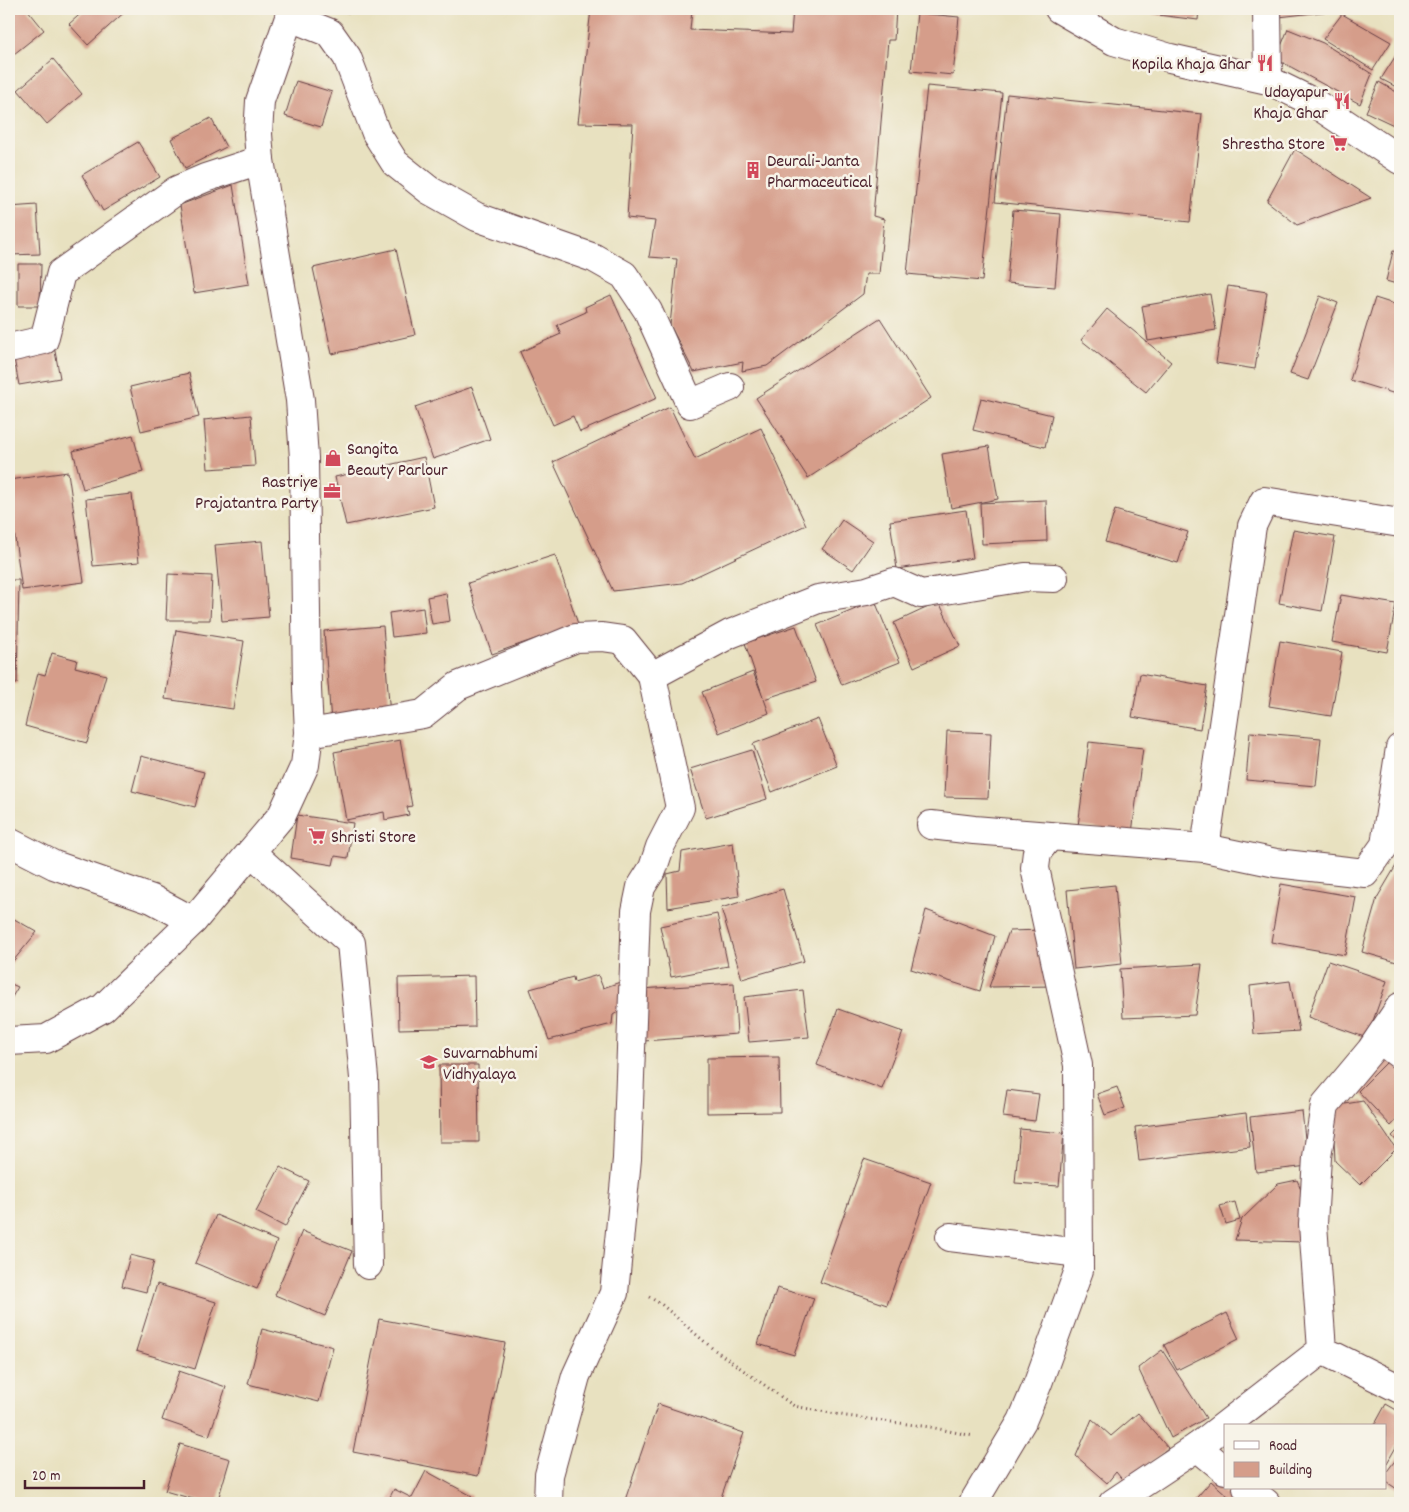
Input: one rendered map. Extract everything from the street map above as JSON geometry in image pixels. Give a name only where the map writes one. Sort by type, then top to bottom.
[{"type":"street","points":[[1059,9],[1114,41],[1170,58],[1268,80],[1313,102],[1400,160]]},
{"type":"street","points":[[1266,9],[1268,80]]},
{"type":"street","points":[[9,1041],[46,1039],[103,1008],[192,920],[282,815],[304,765],[310,732],[307,689],[304,458],[300,400],[260,160],[258,134],[260,101],[291,13],[330,33],[347,57],[376,133],[395,163],[429,190],[477,217],[594,258],[624,275],[648,312],[690,404],[730,387]]},
{"type":"street","points":[[9,348],[44,340],[61,273],[178,190],[205,178],[260,160]]},
{"type":"street","points":[[1204,848],[1252,526],[1264,501],[1400,524]]},
{"type":"street","points":[[652,676],[730,634],[818,599],[867,591],[894,582],[921,594],[1025,577],[1054,578]]},
{"type":"street","points":[[310,732],[423,714],[458,686],[576,638],[602,637],[623,640],[652,676],[680,808],[660,847],[653,868],[642,887],[636,911],[627,1159],[614,1293],[576,1376],[549,1475],[548,1503]]},
{"type":"street","points":[[931,825],[1204,848],[1276,863],[1365,873],[1385,845],[1400,748]]},
{"type":"street","points":[[973,1503],[1022,1421],[1038,1383],[1079,1270],[1078,1065],[1035,868],[1037,852],[1050,836]]},
{"type":"street","points":[[9,842],[54,865],[152,899],[192,920]]},
{"type":"street","points":[[251,852],[351,943],[364,1078],[368,1265]]},
{"type":"street","points":[[1322,1350],[1313,1224],[1317,1157],[1325,1105],[1379,1039],[1400,1008]]},
{"type":"street","points":[[1379,1039],[1400,1055]]},
{"type":"street","points":[[950,1237],[1079,1253]]},
{"type":"street","points":[[1322,1350],[1400,1389]]},
{"type":"street","points":[[1227,1424],[1322,1350]]},
{"type":"street","points":[[1113,1503],[1197,1447],[1224,1426]]},
{"type":"street","points":[[1197,1447],[1224,1469]]},
{"type":"street","points":[[1250,1490],[1266,1503]]},
{"type":"path","points":[[614,1293],[640,1292],[661,1304],[712,1348],[794,1406],[846,1416],[930,1427],[1008,1443]]},
{"type":"building","points":[[9,9],[27,9],[44,30],[9,58]]},
{"type":"building","points":[[86,9],[128,9],[88,45],[69,24]]},
{"type":"building","points":[[388,9],[388,16],[315,10]]},
{"type":"building","name":"Deurali-Janta Pharmaceutical","points":[[591,9],[692,10],[690,30],[791,34],[793,9],[896,9],[894,40],[888,40],[873,216],[884,219],[879,274],[866,274],[863,294],[767,366],[742,371],[743,362],[694,372],[670,325],[677,259],[649,257],[655,221],[627,218],[633,124],[578,123]]},
{"type":"building","points":[[1151,9],[1199,9],[1198,20],[1150,14]]},
{"type":"building","points":[[1278,9],[1339,9],[1339,10],[1279,17]]},
{"type":"building","points":[[917,13],[959,17],[953,75],[911,71]]},
{"type":"building","points":[[1342,14],[1391,42],[1373,70],[1323,39]]},
{"type":"building","points":[[1288,29],[1323,43],[1372,74],[1360,104],[1276,59]]},
{"type":"building","points":[[1400,49],[1400,89],[1381,79]]},
{"type":"building","points":[[53,59],[82,94],[47,124],[18,90]]},
{"type":"building","points":[[296,81],[332,92],[321,127],[285,116]]},
{"type":"building","points":[[1379,82],[1400,94],[1400,128],[1366,112]]},
{"type":"building","points":[[927,86],[1002,93],[982,281],[907,274]]},
{"type":"building","points":[[1007,94],[1202,114],[1190,222],[995,202]]},
{"type":"building","points":[[211,118],[226,147],[185,168],[171,139]]},
{"type":"building","points":[[138,142],[160,177],[103,211],[82,175]]},
{"type":"building","points":[[1295,149],[1371,198],[1297,225],[1267,201]]},
{"type":"building","points":[[233,185],[249,284],[194,293],[180,205]]},
{"type":"building","points":[[37,205],[40,254],[9,255],[9,207]]},
{"type":"building","points":[[1013,210],[1061,214],[1055,287],[1007,283]]},
{"type":"building","points":[[396,249],[415,335],[332,354],[313,268]]},
{"type":"building","points":[[1393,251],[1400,252],[1400,285],[1386,281]]},
{"type":"building","points":[[18,264],[41,264],[40,306],[18,306]]},
{"type":"building","points":[[1228,286],[1267,292],[1255,369],[1216,363]]},
{"type":"building","points":[[1210,294],[1216,330],[1148,341],[1142,306]]},
{"type":"building","points":[[611,295],[657,398],[580,432],[573,416],[553,425],[520,352],[561,334],[557,325],[586,312],[585,307]]},
{"type":"building","points":[[1320,296],[1338,303],[1308,380],[1290,374]]},
{"type":"building","points":[[1375,298],[1400,306],[1399,395],[1350,380]]},
{"type":"building","points":[[1107,309],[1171,362],[1146,392],[1081,340]]},
{"type":"building","points":[[880,318],[931,398],[808,478],[756,398]]},
{"type":"building","points":[[54,346],[60,378],[19,385],[13,353]]},
{"type":"building","points":[[189,373],[199,417],[141,431],[130,387]]},
{"type":"building","points":[[472,387],[490,439],[433,459],[415,407]]},
{"type":"building","points":[[981,398],[1052,415],[1045,447],[973,430]]},
{"type":"building","points":[[670,407],[695,459],[761,428],[806,525],[682,583],[613,591],[553,462]]},
{"type":"building","points":[[251,415],[255,466],[208,469],[204,420]]},
{"type":"building","points":[[133,435],[143,472],[83,489],[73,451]]},
{"type":"building","points":[[989,446],[998,499],[951,508],[942,454]]},
{"type":"building","points":[[424,457],[434,507],[346,525],[335,477]]},
{"type":"building","points":[[68,472],[84,582],[22,590],[9,494],[9,480]]},
{"type":"building","points":[[132,494],[139,562],[93,566],[86,499]]},
{"type":"building","points":[[1046,500],[1047,541],[982,544],[980,503]]},
{"type":"building","points":[[966,510],[973,558],[897,569],[890,521]]},
{"type":"building","points":[[1115,510],[1188,532],[1178,563],[1105,542]]},
{"type":"building","points":[[842,520],[873,541],[853,570],[822,549]]},
{"type":"building","points":[[1293,530],[1335,537],[1322,611],[1279,603]]},
{"type":"building","points":[[262,541],[269,617],[222,621],[215,545]]},
{"type":"building","points":[[555,555],[578,624],[492,654],[468,583]]},
{"type":"building","points":[[168,574],[212,576],[210,620],[166,620]]},
{"type":"building","points":[[9,580],[19,580],[17,684],[9,683]]},
{"type":"building","points":[[446,593],[450,621],[432,624],[427,597]]},
{"type":"building","points":[[1341,595],[1396,604],[1387,652],[1332,642]]},
{"type":"building","points":[[875,601],[900,662],[842,685],[817,625]]},
{"type":"building","points":[[939,602],[960,646],[914,667],[894,623]]},
{"type":"building","points":[[423,608],[426,633],[392,637],[389,613]]},
{"type":"building","points":[[383,626],[390,716],[331,722],[324,631]]},
{"type":"building","points":[[796,626],[816,682],[764,699],[769,713],[719,733],[702,692],[753,672],[763,697],[745,643]]},
{"type":"building","points":[[176,630],[244,641],[233,709],[165,699]]},
{"type":"building","points":[[1280,641],[1342,652],[1331,716],[1269,706]]},
{"type":"building","points":[[52,653],[77,660],[75,667],[106,675],[87,743],[25,726],[38,673],[45,675]]},
{"type":"building","points":[[1140,674],[1207,686],[1200,729],[1132,717]]},
{"type":"building","points":[[818,719],[837,766],[772,792],[753,744]]},
{"type":"building","points":[[947,731],[991,733],[988,798],[944,797]]},
{"type":"building","points":[[1250,732],[1321,738],[1316,786],[1246,780]]},
{"type":"building","points":[[400,740],[412,806],[407,807],[409,815],[385,820],[384,812],[346,820],[334,752]]},
{"type":"building","points":[[1089,742],[1143,748],[1132,833],[1078,826]]},
{"type":"building","points":[[752,750],[767,799],[706,818],[690,769]]},
{"type":"building","points":[[141,756],[204,772],[195,807],[132,791]]},
{"type":"building","points":[[297,815],[353,823],[348,858],[335,856],[333,865],[291,858]]},
{"type":"building","points":[[733,843],[739,896],[668,908],[667,874],[680,871],[682,852]]},
{"type":"building","points":[[1400,859],[1400,963],[1362,952],[1377,898]]},
{"type":"building","points":[[1281,884],[1356,897],[1345,955],[1271,942]]},
{"type":"building","points":[[1115,885],[1122,964],[1074,969],[1067,890]]},
{"type":"building","points":[[783,889],[804,961],[742,979],[721,908]]},
{"type":"building","points":[[926,910],[995,936],[980,991],[911,969]]},
{"type":"building","points":[[717,914],[728,966],[671,977],[660,926]]},
{"type":"building","points":[[9,916],[37,932],[9,966]]},
{"type":"building","points":[[1043,930],[1054,986],[989,987],[1009,931]]},
{"type":"building","points":[[1328,961],[1387,981],[1367,1038],[1308,1017]]},
{"type":"building","points":[[1202,964],[1195,1015],[1123,1018],[1120,969]]},
{"type":"building","points":[[598,975],[603,988],[623,981],[624,1008],[613,1015],[612,1024],[549,1040],[530,989],[573,977],[574,982]]},
{"type":"building","points":[[474,976],[475,1027],[399,1029],[398,978]]},
{"type":"building","points":[[1290,981],[1299,1031],[1254,1034],[1250,986]]},
{"type":"building","points":[[9,983],[18,987],[9,1002]]},
{"type":"building","points":[[734,983],[737,1034],[644,1041],[641,989]]},
{"type":"building","points":[[803,990],[809,1037],[749,1042],[744,997]]},
{"type":"building","points":[[838,1009],[903,1032],[882,1089],[817,1065]]},
{"type":"building","points":[[779,1057],[780,1112],[707,1113],[707,1058]]},
{"type":"building","points":[[1390,1059],[1400,1068],[1400,1116],[1391,1126],[1358,1091]]},
{"type":"building","points":[[439,1065],[478,1065],[479,1142],[440,1142]]},
{"type":"building","points":[[1117,1087],[1125,1108],[1105,1115],[1097,1094]]},
{"type":"building","points":[[1007,1090],[1039,1094],[1035,1121],[1003,1117]]},
{"type":"building","points":[[1363,1101],[1396,1149],[1360,1185],[1335,1161],[1334,1140],[1339,1105]]},
{"type":"building","points":[[1302,1111],[1308,1166],[1256,1172],[1250,1117]]},
{"type":"building","points":[[1246,1113],[1250,1147],[1139,1161],[1135,1127]]},
{"type":"building","points":[[1400,1128],[1400,1145],[1392,1136]]},
{"type":"building","points":[[1020,1129],[1064,1133],[1059,1186],[1015,1183]]},
{"type":"building","points":[[864,1159],[931,1182],[887,1305],[820,1282]]},
{"type":"building","points":[[280,1167],[309,1181],[285,1227],[256,1212]]},
{"type":"building","points":[[1297,1180],[1309,1207],[1304,1242],[1235,1240],[1242,1219],[1278,1184]]},
{"type":"building","points":[[1235,1202],[1240,1220],[1226,1224],[1220,1206]]},
{"type":"building","points":[[216,1215],[277,1241],[257,1289],[195,1263]]},
{"type":"building","points":[[302,1231],[352,1251],[325,1316],[275,1295]]},
{"type":"building","points":[[130,1255],[154,1261],[146,1292],[122,1286]]},
{"type":"building","points":[[157,1284],[216,1302],[195,1369],[136,1351]]},
{"type":"building","points":[[777,1288],[814,1298],[794,1355],[758,1344]]},
{"type":"building","points":[[1227,1313],[1239,1339],[1177,1370],[1164,1345]]},
{"type":"building","points":[[379,1319],[505,1343],[478,1476],[353,1452]]},
{"type":"building","points":[[262,1329],[333,1347],[319,1402],[248,1384]]},
{"type":"building","points":[[1162,1350],[1206,1418],[1171,1438],[1138,1368]]},
{"type":"building","points":[[179,1371],[226,1387],[209,1436],[162,1420]]},
{"type":"building","points":[[658,1404],[744,1433],[719,1503],[624,1503]]},
{"type":"building","points":[[1386,1404],[1400,1412],[1400,1440],[1387,1463],[1386,1424],[1375,1424]]},
{"type":"building","points":[[1138,1413],[1168,1448],[1125,1483],[1116,1472],[1107,1483],[1076,1456],[1092,1419],[1111,1436]]},
{"type":"building","points":[[180,1444],[230,1459],[217,1503],[207,1503],[165,1491]]},
{"type":"building","points":[[1400,1454],[1400,1491],[1386,1482],[1386,1473]]},
{"type":"building","points":[[426,1471],[472,1496],[468,1503],[387,1503],[394,1489],[412,1498]]},
{"type":"building","points":[[1211,1481],[1236,1503],[1192,1503]]},
{"type":"place","name":"Kopila Khaja Ghar","points":[[1265,63]]},
{"type":"place","name":"Udayapur Khaja Ghar","points":[[1342,101]]},
{"type":"place","name":"Shrestha Store","points":[[1339,143]]},
{"type":"place","name":"Deurali-Janta Pharmaceutical","points":[[753,170]]},
{"type":"place","name":"Sangita Beauty Parlour","points":[[333,458]]},
{"type":"place","name":"Rastriye Prajatantra Party","points":[[332,491]]},
{"type":"place","name":"Shristi Store","points":[[317,836]]},
{"type":"place","name":"Suvarnabhumi Vidhyalaya","points":[[429,1062]]}]
